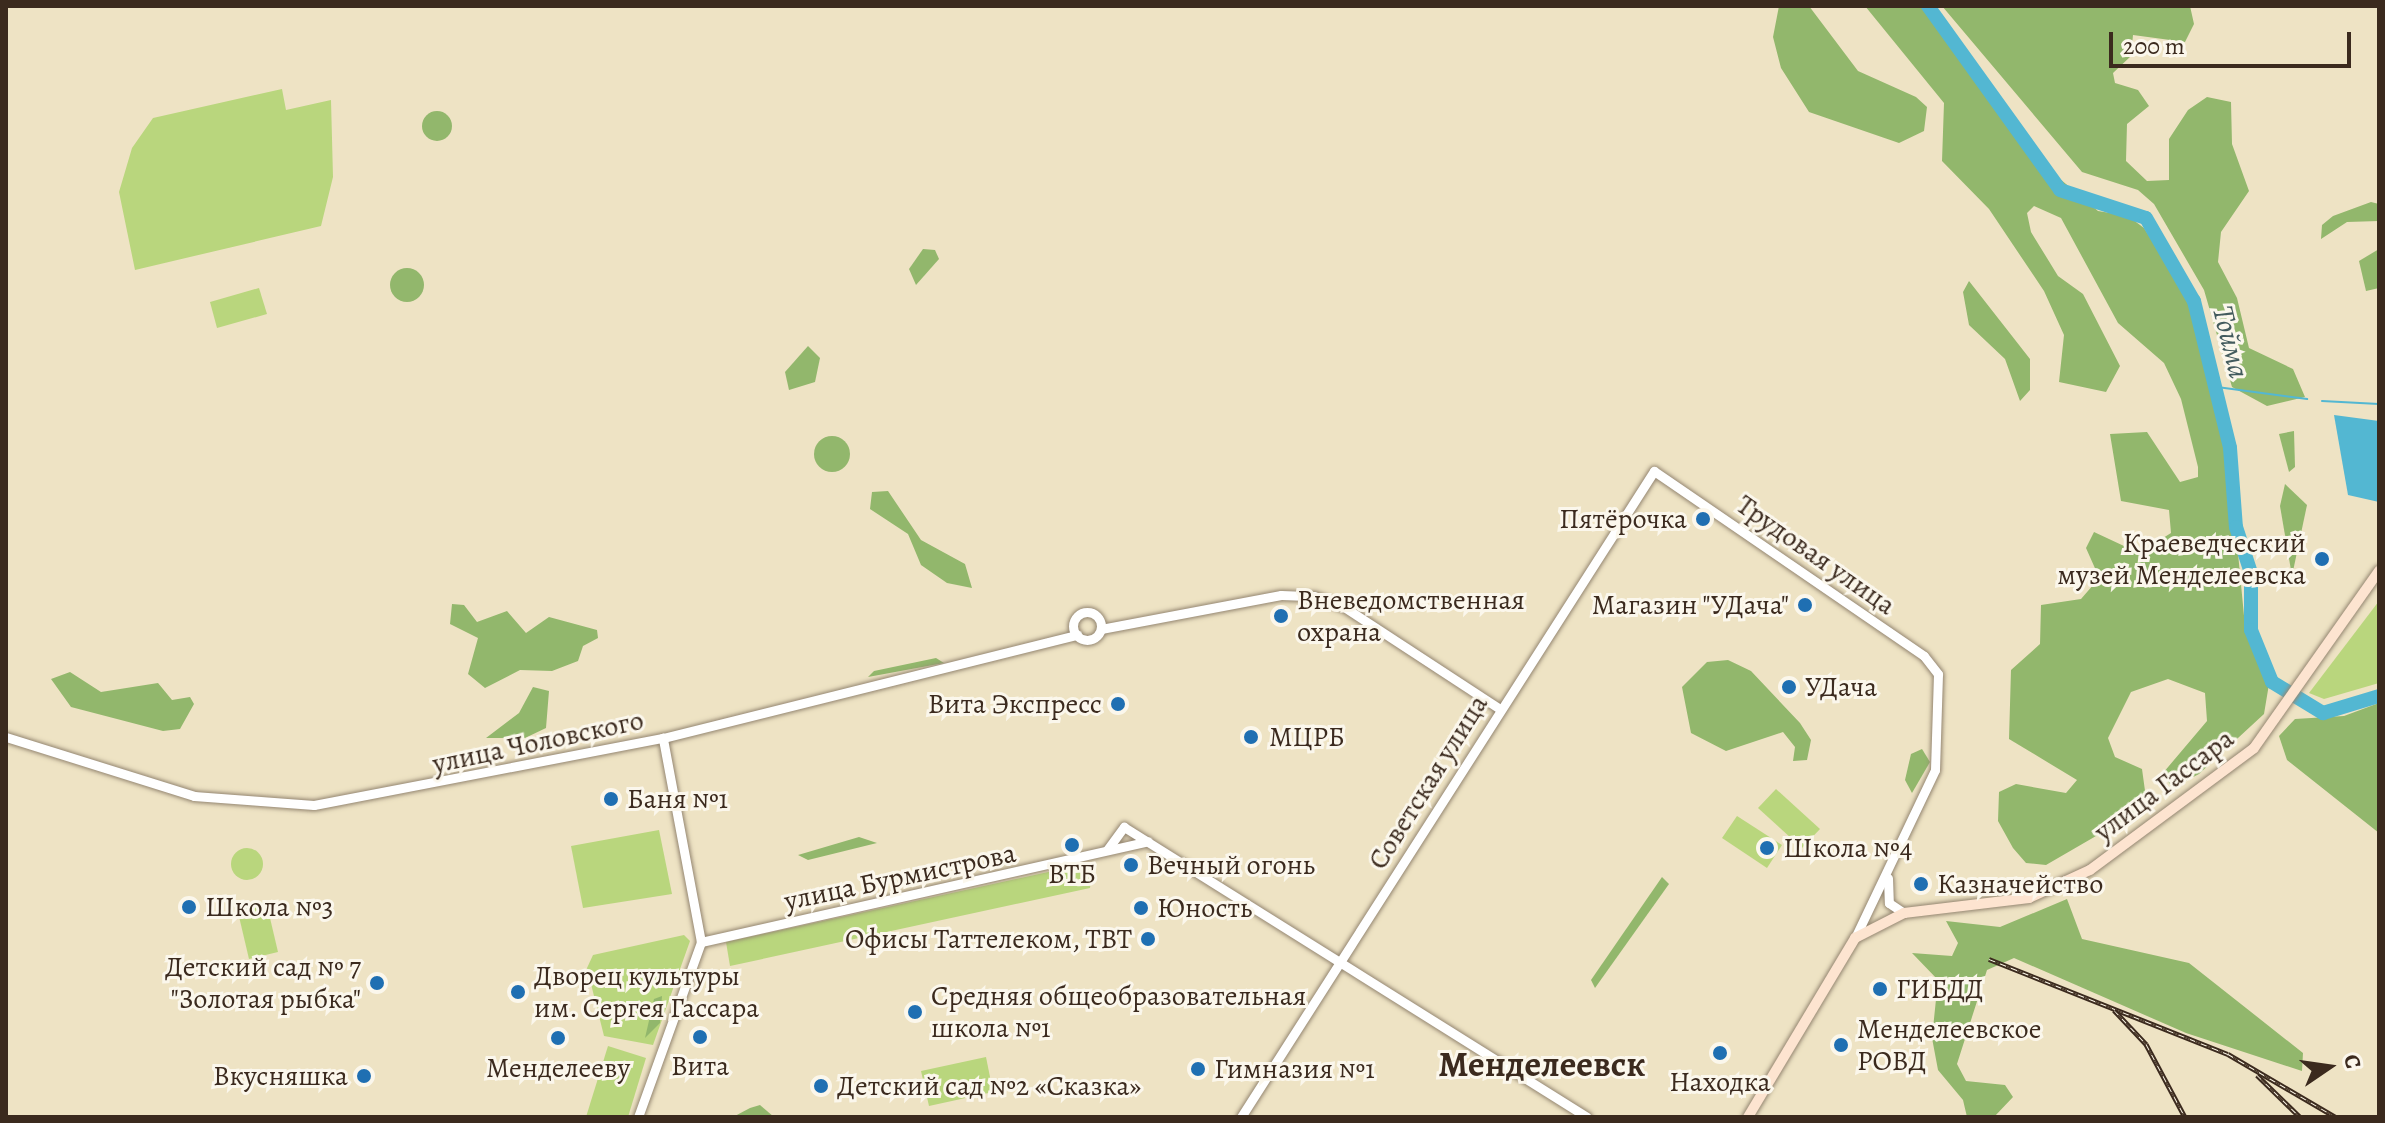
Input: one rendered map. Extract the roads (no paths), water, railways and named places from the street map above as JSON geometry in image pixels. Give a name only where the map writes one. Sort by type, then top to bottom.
[{"type":"main road","name":"улица Гассара","points":[[1855,938],[1904,913],[2001,905],[2065,884],[2242,760],[2275,720],[2379,571]]},
{"type":"main road","points":[[1748,1117],[1855,938]]},
{"type":"street","name":"Трудовая улица","points":[[1654,471],[1924,656],[1941,686],[1941,750],[1888,873]]},
{"type":"street","name":"Советская улица","points":[[1241,1117],[1654,471]]},
{"type":"street","points":[[1101,629],[1099,618],[1084,612],[1074,624],[1077,635],[1094,638],[1101,629],[1281,595],[1344,607],[1500,709]]},
{"type":"street","name":"улица Чоловского","points":[[6,737],[176,792],[273,807],[367,800],[663,738],[1077,635]]},
{"type":"street","points":[[638,1117],[701,942],[663,738]]},
{"type":"street","points":[[1107,850],[1124,827],[1587,1117]]},
{"type":"street","name":"улица Бурмистрова","points":[[701,942],[1148,841]]},
{"type":"street","points":[[1888,873],[1889,903],[1904,913]]},
{"type":"street","points":[[1855,938],[1888,873]]},
{"type":"water","points":[[2334,415],[2379,421],[2379,502],[2348,495]]},
{"type":"waterway","name":"Тойма","points":[[1928,6],[2060,190],[2146,218],[2194,301],[2230,448],[2236,527],[2251,573],[2251,630],[2272,682],[2323,713],[2379,696]]},
{"type":"waterway","points":[[2217,387],[2307,399]]},
{"type":"waterway","points":[[2322,401],[2379,404]]},
{"type":"railway","points":[[1989,959],[2228,1054],[2336,1117]]},
{"type":"railway","points":[[2114,1010],[2146,1044],[2185,1117]]},
{"type":"railway","points":[[2257,1075],[2300,1117]]},
{"type":"place","name":"Пятёрочка","points":[[1703,519]]},
{"type":"place","name":"Краеведческий музей Менделеевска","points":[[2322,559]]},
{"type":"place","name":"Магазин \"УДача\"","points":[[1805,605]]},
{"type":"place","name":"Вневедомственная охрана","points":[[1281,616]]},
{"type":"place","name":"УДача","points":[[1789,687]]},
{"type":"place","name":"Вита Экспресс","points":[[1118,704]]},
{"type":"place","name":"МЦРБ","points":[[1251,737]]},
{"type":"place","name":"Баня №1","points":[[611,799]]},
{"type":"place","name":"ВТБ","points":[[1072,845]]},
{"type":"place","name":"Школа №4","points":[[1767,848]]},
{"type":"place","name":"Вечный огонь","points":[[1131,865]]},
{"type":"place","name":"Казначейство","points":[[1921,884]]},
{"type":"place","name":"Школа №3","points":[[189,907]]},
{"type":"place","name":"Юность","points":[[1141,908]]},
{"type":"place","name":"Офисы Таттелеком, ТВТ","points":[[1148,939]]},
{"type":"place","name":"Детский сад № 7 \"Золотая рыбка\"","points":[[377,983]]},
{"type":"place","name":"ГИБДД","points":[[1880,989]]},
{"type":"place","name":"Дворец культуры им. Сергея Гассара","points":[[518,992]]},
{"type":"place","name":"Средняя общеобразовательная школа №1","points":[[915,1012]]},
{"type":"place","name":"Вита","points":[[700,1037]]},
{"type":"place","name":"Менделееву","points":[[558,1038]]},
{"type":"place","name":"Менделеевское РОВД","points":[[1841,1045]]},
{"type":"place","name":"Находка","points":[[1720,1053]]},
{"type":"place","name":"Гимназия №1","points":[[1198,1069]]},
{"type":"place","name":"Вкусняшка","points":[[364,1076]]},
{"type":"place","name":"Детский сад №2 «Сказка»","points":[[821,1086]]},
{"type":"district","name":"Менделеевск","points":[[1542,1064]]}]
